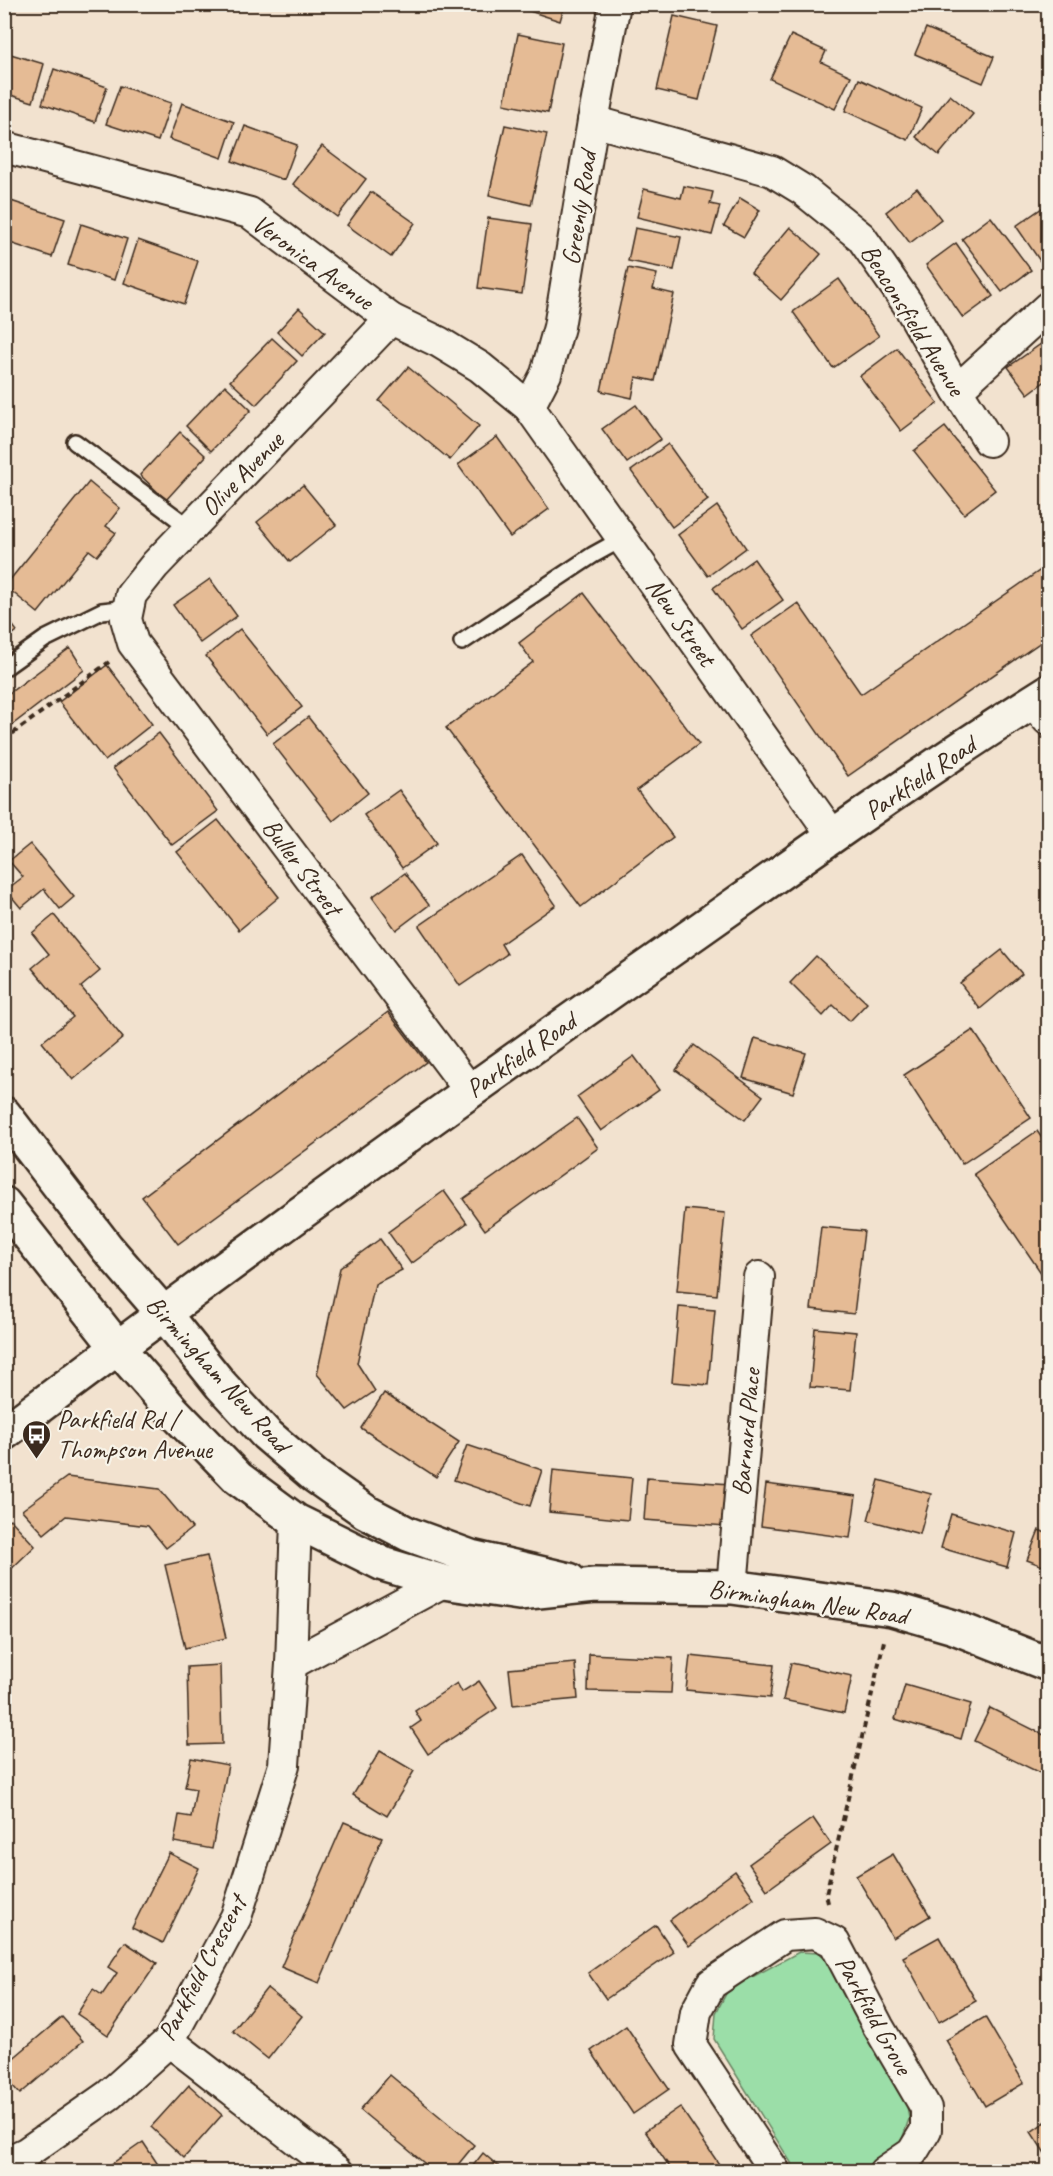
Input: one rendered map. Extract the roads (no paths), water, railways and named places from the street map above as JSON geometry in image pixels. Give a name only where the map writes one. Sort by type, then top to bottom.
[{"type":"main road","name":"Parkfield Road","points":[[4,1432],[117,1347],[470,1091],[833,836],[1043,705]]},
{"type":"main road","name":"Birmingham New Road","points":[[4,1114],[107,1248],[221,1385],[266,1434],[315,1476],[366,1512],[408,1534],[471,1557],[595,1585]]},
{"type":"main road","name":"Birmingham New Road","points":[[4,1204],[117,1347],[173,1411],[238,1478],[296,1521],[383,1564],[443,1582],[519,1593],[595,1585],[732,1587],[892,1609],[954,1627],[1048,1664]]},
{"type":"street","name":"Greenly Road","points":[[529,407],[546,374],[560,327],[593,121],[615,4]]},
{"type":"street","name":"Beaconsfield Avenue","points":[[593,121],[772,171],[803,190],[861,237],[907,303],[957,390],[990,441]]},
{"type":"street","name":"Veronica Avenue","points":[[4,147],[250,213],[391,319],[439,342],[480,368],[529,407]]},
{"type":"street","points":[[957,390],[1048,307]]},
{"type":"street","name":"Olive Avenue","points":[[129,608],[131,595],[155,565],[391,319]]},
{"type":"street","name":"New Street","points":[[529,407],[833,836]]},
{"type":"street","name":"Buller Street","points":[[129,608],[126,619],[134,643],[470,1091]]},
{"type":"street","name":"Barnard Place","points":[[732,1587],[759,1277]]},
{"type":"street","name":"Parkfield Crescent","points":[[4,2163],[26,2153],[109,2095],[169,2041],[236,1917],[284,1765],[291,1664],[296,1521]]},
{"type":"street","points":[[291,1664],[443,1582]]},
{"type":"street","name":"Parkfield Grove","points":[[775,2172],[691,2045],[696,2012],[711,1984],[785,1935],[815,1933],[834,1942],[878,2026],[926,2108],[926,2130],[912,2152],[884,2172]]},
{"type":"street","points":[[169,2041],[338,2172]]},
{"type":"lane","points":[[75,442],[190,528]]},
{"type":"lane","points":[[462,642],[593,555],[622,539]]},
{"type":"lane","points":[[4,668],[45,639],[102,610],[129,608]]},
{"type":"place","name":"Parkfield Rd / Thompson Avenue","points":[[36,1460]]}]
